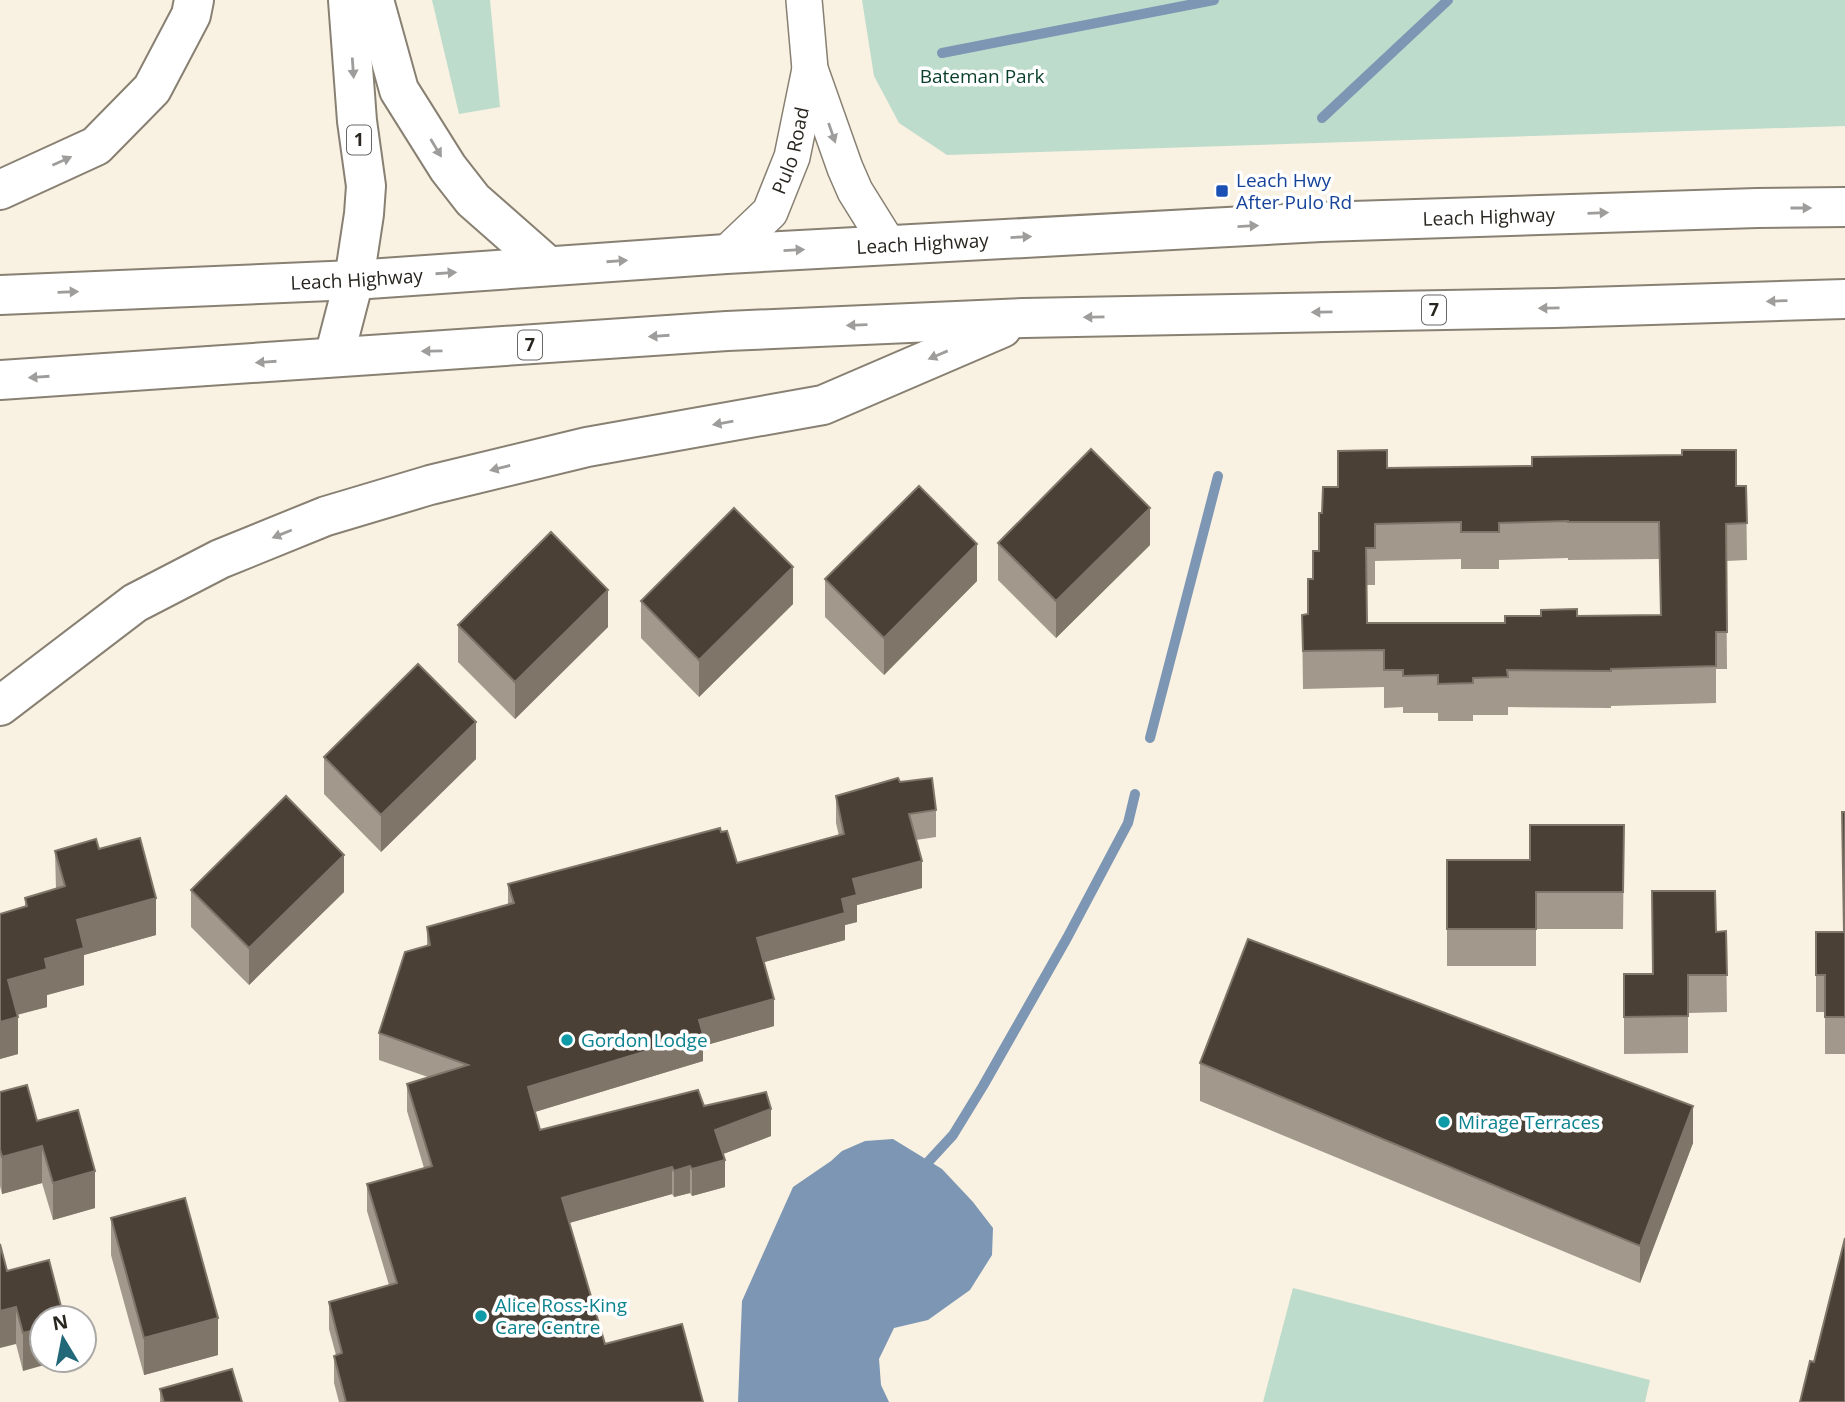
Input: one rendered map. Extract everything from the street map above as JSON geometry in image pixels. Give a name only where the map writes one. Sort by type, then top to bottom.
[{"type":"highway","points":[[0,190],[96,146],[152,89],[191,15],[194,0]]},
{"type":"highway","name":"1","points":[[334,357],[354,280],[365,214],[366,186],[357,121],[348,0]]},
{"type":"highway","points":[[374,0],[400,90],[448,168],[473,200],[548,266]]},
{"type":"highway","name":"Leach Highway","points":[[0,295],[354,280],[888,244],[1321,222],[1743,208],[1845,208]]},
{"type":"highway","name":"7","points":[[0,380],[727,331],[1024,318],[1845,299]]},
{"type":"highway","points":[[0,706],[135,603],[220,559],[326,516],[430,485],[587,447],[823,405],[1024,318]]},
{"type":"street","name":"Pulo Road","points":[[804,0],[810,69],[855,191],[888,244]]},
{"type":"street","name":"Pulo Road","points":[[726,254],[769,212],[792,157],[810,69]]},
{"type":"green space","points":[[432,0],[490,0],[500,107],[459,114]]},
{"type":"green space","name":"Bateman Park","points":[[862,0],[1845,0],[1845,126],[947,155],[899,123],[874,76]]},
{"type":"green space","points":[[1293,1288],[1650,1380],[1645,1402],[1263,1402]]},
{"type":"water","points":[[893,1139],[942,1169],[973,1202],[993,1228],[992,1255],[970,1290],[928,1320],[894,1328],[879,1359],[881,1385],[889,1402],[738,1402],[742,1301],[793,1187],[842,1151],[865,1141]]},
{"type":"building","points":[[1091,449],[1150,508],[1056,601],[998,543]]},
{"type":"building","points":[[1387,450],[1387,468],[1532,466],[1532,457],[1682,455],[1682,450],[1736,450],[1736,486],[1746,486],[1747,523],[1726,524],[1727,632],[1716,632],[1716,666],[1611,671],[1507,670],[1508,677],[1473,678],[1473,683],[1438,684],[1438,675],[1403,676],[1403,670],[1384,670],[1384,650],[1303,651],[1302,615],[1308,614],[1308,579],[1313,579],[1313,551],[1319,551],[1319,513],[1322,513],[1323,487],[1338,487],[1338,451]],"holes":[[[1461,522],[1461,532],[1499,532],[1499,523],[1659,522],[1661,615],[1577,616],[1577,609],[1541,610],[1541,616],[1505,616],[1505,623],[1367,623],[1366,548],[1375,548],[1375,524]]]},
{"type":"building","points":[[919,486],[977,544],[884,638],[825,579]]},
{"type":"building","points":[[734,508],[793,567],[699,660],[641,601]]},
{"type":"building","points":[[551,532],[608,590],[515,682],[458,625]]},
{"type":"building","points":[[418,664],[476,722],[381,815],[324,757]]},
{"type":"building","points":[[898,778],[900,782],[932,778],[936,810],[909,814],[922,861],[853,879],[857,895],[842,899],[845,913],[757,938],[774,999],[699,1020],[703,1034],[528,1087],[540,1130],[698,1090],[704,1106],[766,1092],[771,1109],[715,1130],[725,1160],[692,1169],[690,1166],[674,1171],[672,1167],[562,1198],[605,1344],[682,1324],[703,1402],[346,1402],[334,1356],[342,1353],[329,1302],[397,1283],[367,1184],[432,1166],[407,1084],[468,1065],[379,1033],[405,952],[430,945],[427,927],[514,903],[508,884],[720,828],[721,832],[727,831],[737,863],[844,834],[836,796]]},
{"type":"building","points":[[286,796],[344,855],[249,948],[191,890]]},
{"type":"building","points":[[1842,812],[1845,812],[1845,1017],[1825,1017],[1825,975],[1816,975],[1816,932],[1844,932]]},
{"type":"building","points":[[1530,825],[1624,825],[1623,892],[1536,892],[1536,929],[1447,929],[1447,860],[1530,860]]},
{"type":"building","points":[[140,838],[156,898],[77,920],[84,948],[45,959],[47,969],[8,980],[18,1017],[0,1022],[0,914],[27,906],[25,898],[65,886],[55,851],[96,839],[99,849]]},
{"type":"building","points":[[1652,891],[1715,891],[1716,932],[1726,931],[1727,975],[1688,975],[1688,1016],[1624,1017],[1624,974],[1653,974]]},
{"type":"building","name":"Mirage Terraces","points":[[1248,939],[1693,1106],[1640,1246],[1200,1063]]},
{"type":"building","points":[[27,1085],[37,1121],[78,1110],[95,1171],[53,1183],[42,1146],[2,1157],[0,1092]]},
{"type":"building","points":[[185,1198],[218,1318],[144,1338],[111,1218]]},
{"type":"building","points":[[1845,1238],[1845,1402],[1800,1402],[1810,1361],[1814,1362]]},
{"type":"building","points":[[0,1244],[7,1271],[49,1260],[60,1304],[28,1304],[28,1332],[23,1333],[16,1307],[0,1311]]},
{"type":"building","points":[[232,1369],[242,1402],[164,1402],[160,1389]]},
{"type":"waterway","points":[[942,53],[1214,0]]},
{"type":"waterway","points":[[1322,118],[1448,0]]},
{"type":"waterway","points":[[1150,738],[1218,476]]},
{"type":"waterway","points":[[929,1161],[953,1135],[1067,938],[1128,823],[1135,794]]},
{"type":"place","name":"Leach Hwy After Pulo Rd","points":[[1222,191]]},
{"type":"place","name":"Gordon Lodge","points":[[567,1040]]},
{"type":"place","name":"Mirage Terraces","points":[[1444,1122]]},
{"type":"place","name":"Alice Ross-King Care Centre","points":[[481,1316]]}]
